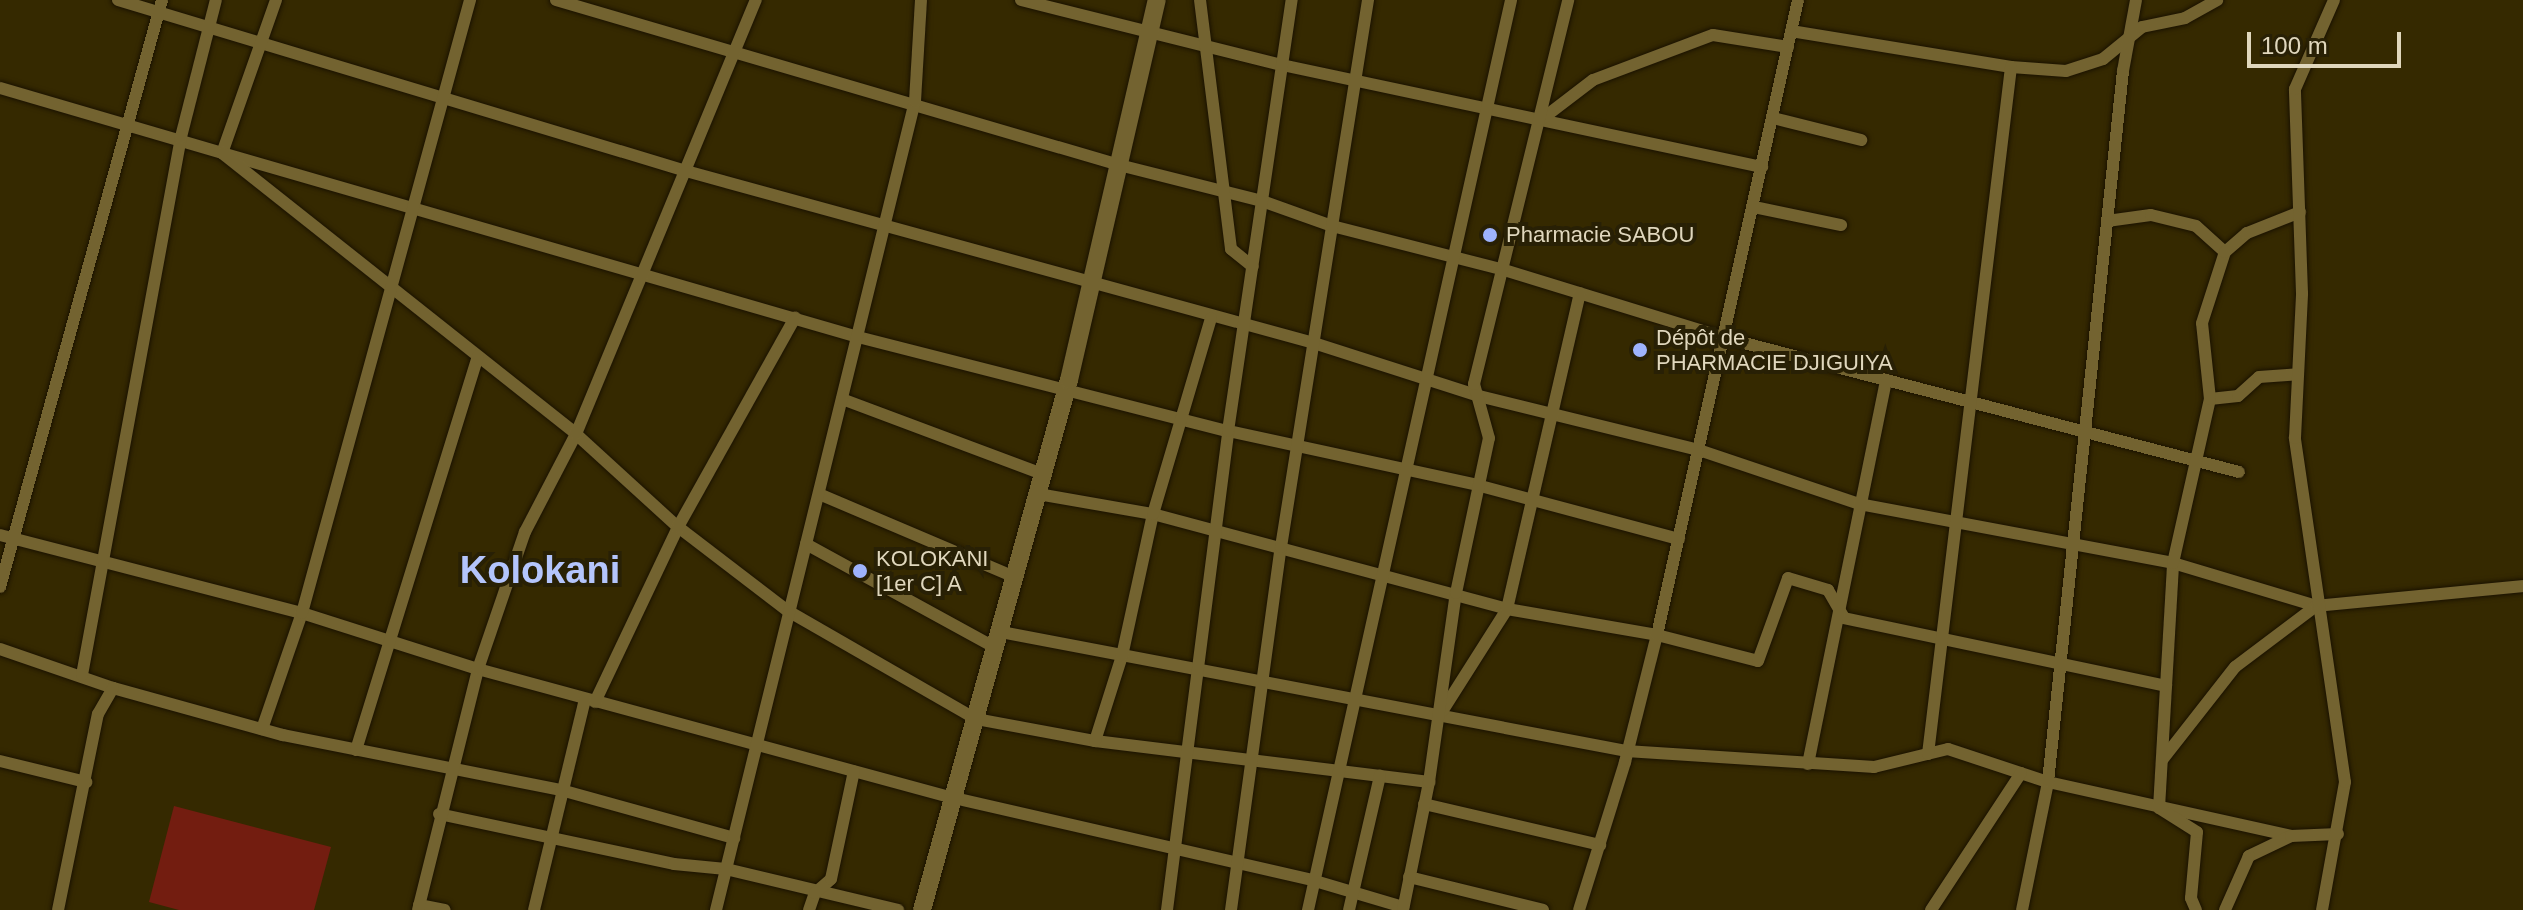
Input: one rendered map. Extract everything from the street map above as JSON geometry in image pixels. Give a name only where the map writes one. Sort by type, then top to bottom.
[{"type":"street","points":[[118,0],[161,5],[209,23],[686,171],[885,224],[1244,328],[1314,343],[1479,396],[1699,450],[1859,504],[2173,563],[2316,606],[2523,586]]},
{"type":"street","points":[[82,675],[181,137],[216,0]]},
{"type":"street","points":[[222,153],[276,0]]},
{"type":"street","points":[[262,729],[302,613],[391,288],[417,207],[470,0]]},
{"type":"street","points":[[556,0],[734,54],[915,101],[1119,165],[1262,201],[1332,226],[1501,269],[1725,338],[2239,472]]},
{"type":"street","points":[[445,910],[418,907],[478,669],[525,532],[576,434],[756,0]]},
{"type":"street","points":[[716,910],[915,101],[921,0]]},
{"type":"street","points":[[1021,0],[1151,29],[1282,65],[1486,105],[1762,167]]},
{"type":"street","points":[[922,910],[1066,392],[1157,0]]},
{"type":"street","points":[[1200,0],[1231,249],[1253,267]]},
{"type":"street","points":[[1167,910],[1228,431],[1292,0]]},
{"type":"street","points":[[1231,910],[1254,761],[1281,547],[1368,0]]},
{"type":"street","points":[[1308,910],[1511,0]]},
{"type":"street","points":[[0,535],[302,613],[478,669],[954,798],[1315,881],[1403,908],[1429,782],[1456,593],[1489,438],[1474,384],[1501,269],[1542,119],[1568,0]]},
{"type":"street","points":[[1579,910],[1600,845],[1657,635],[1798,0]]},
{"type":"street","points":[[2022,910],[2048,782],[2123,71],[2136,0]]},
{"type":"street","points":[[1791,31],[2011,67],[2066,71],[2103,59],[2142,27],[2185,18],[2217,0]]},
{"type":"street","points":[[2322,910],[2345,782],[2316,606],[2295,438],[2300,212],[2295,89],[2334,0]]},
{"type":"street","points":[[0,587],[161,5]]},
{"type":"street","points":[[1542,119],[1593,80],[1713,35],[1788,47]]},
{"type":"street","points":[[1928,754],[2011,67]]},
{"type":"street","points":[[0,88],[181,137],[222,153],[858,337],[1228,431],[1477,485],[1679,539]]},
{"type":"street","points":[[1773,118],[1861,140]]},
{"type":"street","points":[[222,153],[576,434],[678,527],[788,611],[976,719],[1095,741],[1429,782]]},
{"type":"street","points":[[1754,207],[1841,225]]},
{"type":"street","points":[[2159,808],[2173,563],[2193,460],[2210,399],[2202,323],[2225,252],[2247,233],[2300,212]]},
{"type":"street","points":[[2107,221],[2151,215],[2196,226],[2225,252]]},
{"type":"street","points":[[1440,716],[1507,609],[1580,293]]},
{"type":"street","points":[[534,910],[561,790],[590,700],[678,527],[795,318]]},
{"type":"street","points":[[1095,741],[1122,656],[1153,514],[1211,318]]},
{"type":"street","points":[[356,750],[392,644],[478,357]]},
{"type":"street","points":[[2210,399],[2238,396],[2259,377],[2298,374]]},
{"type":"street","points":[[1808,764],[1837,606],[1886,380]]},
{"type":"street","points":[[842,399],[1043,474]]},
{"type":"street","points":[[819,494],[1015,577]]},
{"type":"street","points":[[1038,494],[1153,514],[1383,572],[1507,609],[1657,635],[1758,661],[1788,578],[1828,590],[1844,618],[2166,686]]},
{"type":"street","points":[[806,544],[998,640],[1122,656],[1265,680],[1626,751],[1874,767],[1948,749],[2048,782],[2159,808],[2291,836],[2338,834]]},
{"type":"street","points":[[2162,760],[2235,667],[2316,606]]},
{"type":"street","points":[[0,649],[113,688],[262,729],[561,790],[734,838]]},
{"type":"street","points":[[58,910],[98,714],[113,688]]},
{"type":"street","points":[[0,761],[86,782]]},
{"type":"street","points":[[809,910],[815,893],[821,891],[831,879],[854,771]]},
{"type":"street","points":[[1931,910],[2021,773]]},
{"type":"street","points":[[1349,910],[1380,776]]},
{"type":"street","points":[[1424,804],[1600,845]]},
{"type":"street","points":[[2159,808],[2197,832],[2191,887],[2196,910]]},
{"type":"street","points":[[439,814],[550,838],[726,869],[898,910]]},
{"type":"street","points":[[2225,910],[2249,856],[2291,836]]},
{"type":"street","points":[[1409,877],[1543,910]]},
{"type":"shaded area","points":[[174,806],[331,847],[314,910],[179,910],[149,902]]},
{"type":"place","name":"Pharmacie SABOU","points":[[1490,235]]},
{"type":"place","name":"Dépôt de PHARMACIE DJIGUIYA","points":[[1640,350]]},
{"type":"place","name":"KOLOKANI [1er C] A","points":[[860,571]]},
{"type":"district","name":"Kolokani","points":[[540,571]]}]
